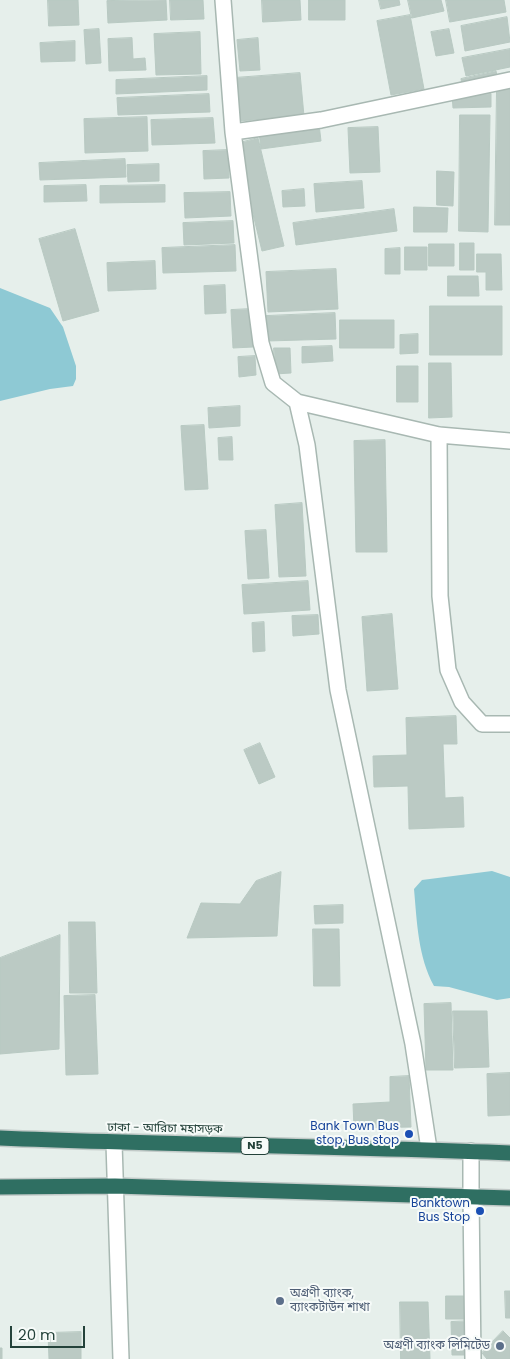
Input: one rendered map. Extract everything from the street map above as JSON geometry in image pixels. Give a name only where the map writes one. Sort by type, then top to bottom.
[{"type":"highway","name":"ঢাকা - আরিচা মহাসড়ক","points":[[0,1138],[114,1143],[510,1153]]},
{"type":"highway","points":[[0,1187],[115,1186],[510,1198]]},
{"type":"street","points":[[223,0],[233,132],[261,343],[274,383],[297,402],[439,435],[510,440]]},
{"type":"street","points":[[233,132],[321,120],[510,80]]},
{"type":"street","points":[[297,402],[307,445],[338,690],[413,1044],[429,1150]]},
{"type":"street","points":[[439,435],[440,596],[448,670],[462,702],[482,724],[510,724]]},
{"type":"street","points":[[114,1143],[121,1359]]},
{"type":"street","points":[[472,1151],[474,1359]]},
{"type":"water","points":[[0,288],[50,308],[63,327],[76,366],[76,379],[73,386],[50,389],[0,401]]},
{"type":"water","points":[[492,871],[510,877],[510,998],[497,1000],[449,987],[434,986],[421,951],[414,889],[422,880]]},
{"type":"building","points":[[48,0],[78,0],[79,25],[49,26]]},
{"type":"building","points":[[166,0],[167,20],[108,23],[107,1]]},
{"type":"building","points":[[170,0],[203,0],[204,19],[171,20]]},
{"type":"building","points":[[262,0],[300,0],[301,20],[263,22]]},
{"type":"building","points":[[309,0],[345,0],[345,20],[309,20]]},
{"type":"building","points":[[379,0],[399,0],[400,5],[381,9]]},
{"type":"building","points":[[408,0],[441,0],[444,11],[412,18]]},
{"type":"building","points":[[446,0],[504,0],[506,12],[450,22]]},
{"type":"building","points":[[410,15],[424,89],[391,95],[377,21]]},
{"type":"building","points":[[507,17],[510,42],[465,51],[461,26]]},
{"type":"building","points":[[99,29],[101,63],[86,64],[84,30]]},
{"type":"building","points":[[449,29],[454,53],[436,56],[431,32]]},
{"type":"building","points":[[200,32],[201,74],[156,75],[154,34]]},
{"type":"building","points":[[132,38],[133,59],[145,58],[146,70],[109,71],[108,39]]},
{"type":"building","points":[[258,38],[260,70],[240,71],[237,40]]},
{"type":"building","points":[[75,41],[75,61],[41,62],[40,43]]},
{"type":"building","points":[[510,49],[510,67],[466,76],[462,58]]},
{"type":"building","points":[[496,71],[498,81],[463,89],[461,79]]},
{"type":"building","points":[[300,73],[304,116],[238,121],[234,78]]},
{"type":"building","points":[[207,76],[207,90],[116,94],[116,80]]},
{"type":"building","points":[[497,86],[510,86],[510,225],[495,225]]},
{"type":"building","points":[[209,94],[210,112],[118,115],[117,98]]},
{"type":"building","points":[[491,94],[491,107],[453,108],[452,95]]},
{"type":"building","points":[[460,115],[490,115],[488,232],[459,231]]},
{"type":"building","points":[[147,117],[148,151],[85,153],[84,119]]},
{"type":"building","points":[[213,118],[215,143],[152,145],[151,120]]},
{"type":"building","points":[[319,124],[321,141],[261,149],[259,132]]},
{"type":"building","points":[[378,127],[380,172],[350,173],[348,128]]},
{"type":"building","points":[[258,138],[284,246],[262,251],[236,144]]},
{"type":"building","points":[[228,150],[229,178],[204,179],[203,151]]},
{"type":"building","points":[[125,159],[126,177],[40,180],[39,163]]},
{"type":"building","points":[[159,164],[159,181],[128,182],[127,165]]},
{"type":"building","points":[[437,171],[454,172],[453,206],[437,205]]},
{"type":"building","points":[[362,181],[364,208],[316,212],[314,184]]},
{"type":"building","points":[[86,185],[87,201],[44,202],[44,186]]},
{"type":"building","points":[[165,185],[165,202],[100,203],[100,186]]},
{"type":"building","points":[[304,189],[305,206],[283,207],[282,191]]},
{"type":"building","points":[[230,192],[231,216],[185,218],[184,193]]},
{"type":"building","points":[[414,207],[448,208],[447,232],[414,232]]},
{"type":"building","points":[[394,209],[397,231],[296,245],[293,223]]},
{"type":"building","points":[[233,221],[234,243],[184,245],[183,223]]},
{"type":"building","points":[[75,229],[99,311],[63,321],[39,239]]},
{"type":"building","points":[[460,243],[474,243],[474,270],[460,270]]},
{"type":"building","points":[[429,244],[454,244],[454,266],[429,266]]},
{"type":"building","points":[[235,245],[236,271],[163,273],[162,248]]},
{"type":"building","points":[[405,247],[427,247],[427,270],[405,270]]},
{"type":"building","points":[[400,248],[400,274],[385,274],[385,249]]},
{"type":"building","points":[[477,254],[501,254],[502,290],[486,290],[486,272],[477,272]]},
{"type":"building","points":[[155,261],[156,289],[108,291],[107,263]]},
{"type":"building","points":[[336,269],[338,309],[268,312],[266,272]]},
{"type":"building","points":[[448,276],[478,276],[479,296],[448,296]]},
{"type":"building","points":[[225,285],[226,313],[205,314],[204,286]]},
{"type":"building","points":[[430,306],[502,306],[502,355],[430,355]]},
{"type":"building","points":[[251,309],[253,347],[233,348],[231,310]]},
{"type":"building","points":[[335,313],[336,339],[267,341],[266,316]]},
{"type":"building","points":[[340,320],[394,320],[394,348],[340,348]]},
{"type":"building","points":[[418,334],[418,353],[400,354],[400,335]]},
{"type":"building","points":[[332,346],[333,361],[302,363],[302,347]]},
{"type":"building","points":[[274,348],[290,348],[291,373],[275,374]]},
{"type":"building","points":[[255,356],[256,375],[239,377],[238,357]]},
{"type":"building","points":[[429,363],[451,363],[452,417],[429,418]]},
{"type":"building","points":[[397,366],[418,366],[418,402],[397,402]]},
{"type":"building","points":[[240,406],[240,426],[209,428],[208,408]]},
{"type":"building","points":[[204,425],[208,489],[185,490],[181,426]]},
{"type":"building","points":[[232,437],[233,460],[219,460],[218,438]]},
{"type":"building","points":[[385,440],[387,552],[356,552],[354,441]]},
{"type":"building","points":[[302,503],[306,576],[279,577],[275,505]]},
{"type":"building","points":[[266,530],[269,578],[248,579],[245,531]]},
{"type":"building","points":[[308,581],[310,610],[244,614],[242,585]]},
{"type":"building","points":[[392,614],[398,689],[367,691],[362,617]]},
{"type":"building","points":[[318,615],[319,634],[293,636],[292,616]]},
{"type":"building","points":[[264,622],[265,651],[253,652],[252,623]]},
{"type":"building","points":[[456,716],[457,744],[443,744],[445,798],[463,797],[464,827],[409,829],[408,786],[374,787],[373,756],[407,755],[406,718]]},
{"type":"building","points":[[260,743],[275,777],[259,784],[244,750]]},
{"type":"building","points":[[281,872],[277,936],[187,938],[201,903],[240,904],[256,881]]},
{"type":"building","points":[[343,905],[343,923],[315,924],[314,906]]},
{"type":"building","points":[[69,922],[95,922],[97,993],[70,993]]},
{"type":"building","points":[[313,929],[339,929],[340,986],[314,986]]},
{"type":"building","points":[[60,935],[59,1049],[0,1054],[0,958]]},
{"type":"building","points":[[95,995],[98,1074],[66,1075],[64,996]]},
{"type":"building","points":[[451,1003],[453,1070],[426,1070],[424,1004]]},
{"type":"building","points":[[453,1011],[487,1011],[489,1067],[455,1068]]},
{"type":"building","points":[[510,1073],[510,1115],[488,1116],[487,1074]]},
{"type":"building","points":[[409,1076],[411,1127],[354,1128],[353,1104],[390,1102],[390,1077]]},
{"type":"building","points":[[505,1291],[510,1291],[510,1318],[506,1318]]},
{"type":"building","points":[[446,1296],[466,1296],[466,1319],[446,1319]]},
{"type":"building","points":[[400,1302],[428,1302],[430,1359],[401,1359]]},
{"type":"building","points":[[471,1321],[472,1355],[452,1355],[451,1322]]},
{"type":"building","name":"অগ্রণী ব্যাংক লিমিটেড","points":[[503,1331],[510,1338],[510,1359],[487,1359],[482,1353]]},
{"type":"building","points":[[81,1332],[81,1359],[49,1359],[48,1333]]},
{"type":"building","points":[[0,1348],[2,1348],[2,1359],[0,1359]]},
{"type":"place","name":"Bank Town Bus stop, Bus stop","points":[[409,1134]]},
{"type":"place","name":"Banktown Bus Stop","points":[[480,1211]]},
{"type":"place","name":"অগ্রণী ব্যাংক, ব্যাংকটাউন শাখা","points":[[280,1301]]},
{"type":"place","name":"অগ্রণী ব্যাংক লিমিটেড","points":[[500,1346]]}]
